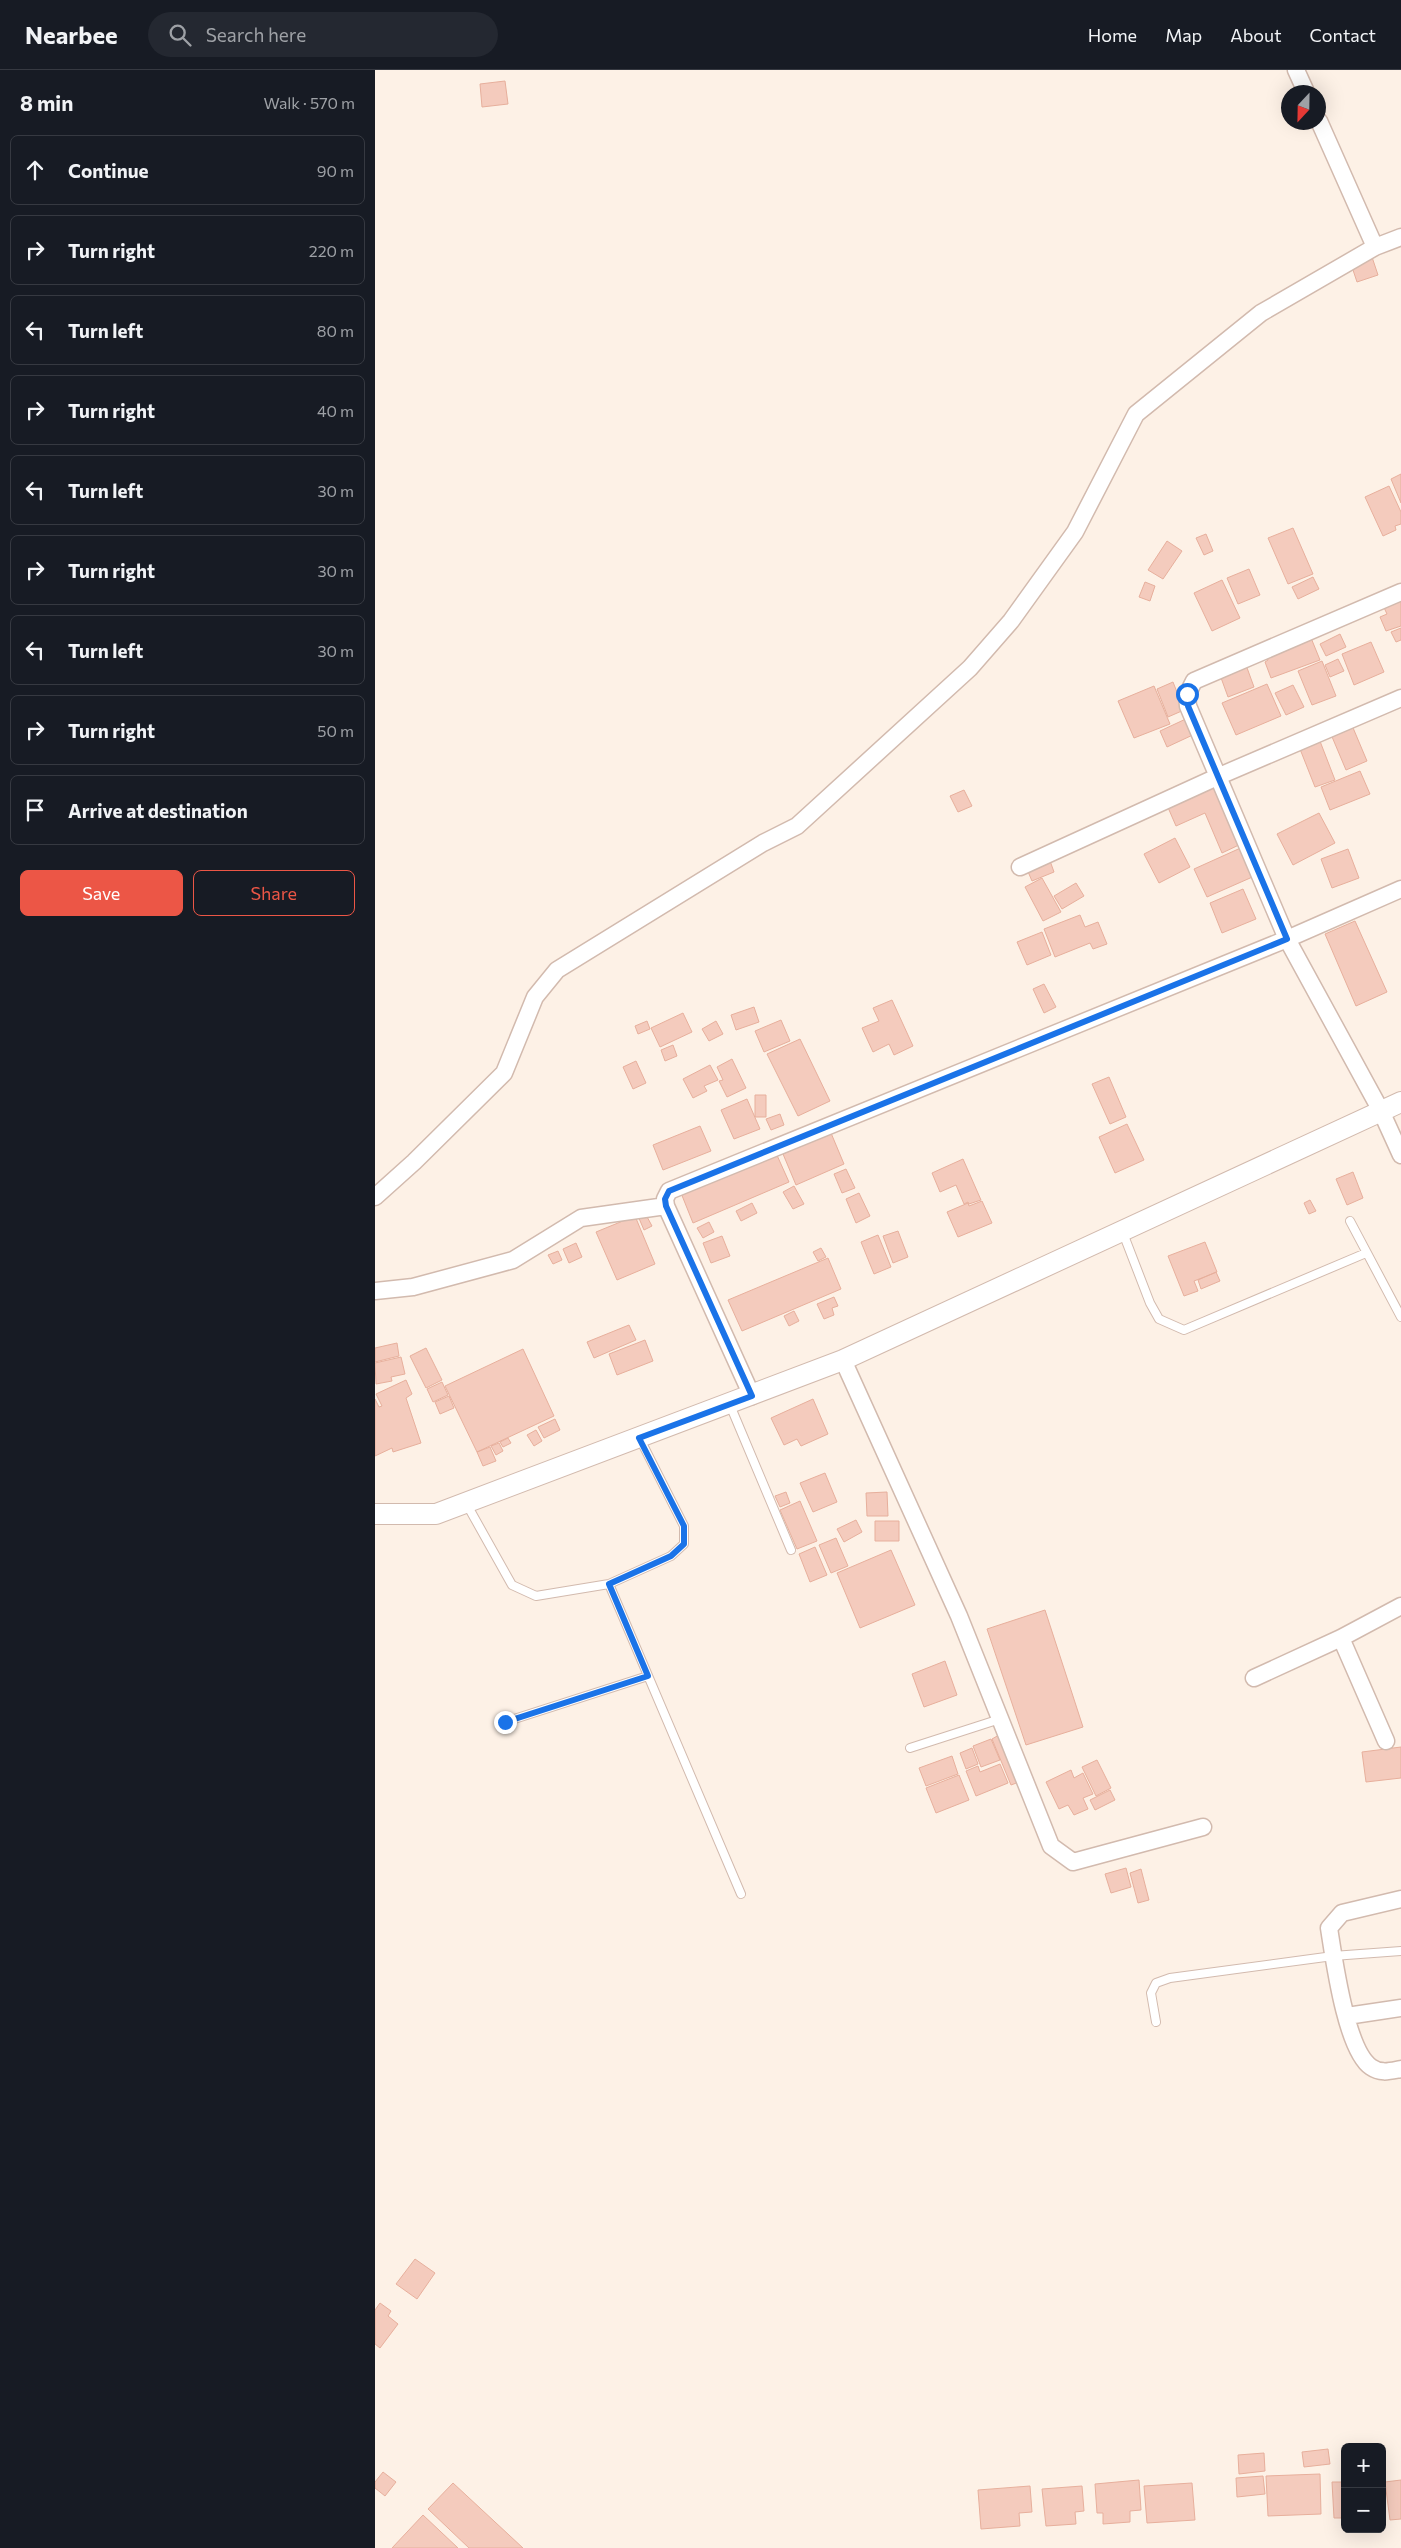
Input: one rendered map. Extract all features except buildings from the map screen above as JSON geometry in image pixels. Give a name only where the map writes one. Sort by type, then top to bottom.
[{"type":"street","points":[[1296,70],[1303,85]]},
{"type":"street","points":[[1323,130],[1375,247]]},
{"type":"street","points":[[375,1197],[414,1162],[504,1073],[535,997],[557,970],[763,843],[797,826],[970,668],[1011,621],[1075,532],[1136,414],[1261,313],[1375,247],[1401,237]]},
{"type":"street","points":[[1401,592],[1194,681],[1187,694],[1188,706],[1287,939],[1381,1111],[1401,1155]]},
{"type":"street","points":[[1020,867],[1217,777],[1401,698]]},
{"type":"street","points":[[752,1396],[666,1206],[665,1199],[669,1191],[1287,939],[1401,889]]},
{"type":"street","points":[[375,1514],[436,1514],[843,1360],[1401,1102]]},
{"type":"street","points":[[375,1291],[413,1288],[513,1260],[581,1218],[666,1206]]},
{"type":"street","points":[[843,1360],[959,1616],[1051,1846],[1073,1862],[1203,1827]]},
{"type":"street","points":[[1254,1678],[1341,1638],[1401,1606]]},
{"type":"street","points":[[1341,1638],[1387,1741]]},
{"type":"street","points":[[1401,1899],[1341,1913],[1329,1928],[1333,1956],[1354,2046],[1371,2067],[1384,2072],[1401,2068]]},
{"type":"street","points":[[1347,2016],[1401,2008]]},
{"type":"lane","points":[[1350,1221],[1401,1317]]},
{"type":"lane","points":[[1122,1231],[1150,1303],[1159,1318],[1184,1330],[1366,1252]]},
{"type":"lane","points":[[729,1404],[791,1550]]},
{"type":"lane","points":[[465,1502],[512,1584],[536,1596],[609,1584],[671,1556],[684,1544],[684,1526],[639,1438]]},
{"type":"lane","points":[[609,1584],[741,1894]]},
{"type":"lane","points":[[505,1722],[648,1676]]},
{"type":"lane","points":[[910,1748],[1000,1719]]},
{"type":"lane","points":[[1156,2022],[1151,1994],[1156,1983],[1170,1978],[1333,1956],[1401,1951]]},
{"type":"route","points":[[505,1722],[648,1676],[609,1584],[671,1556],[684,1544],[684,1526],[639,1438],[752,1396],[666,1206],[665,1199],[669,1191],[1287,939],[1188,706],[1187,694]]}]
